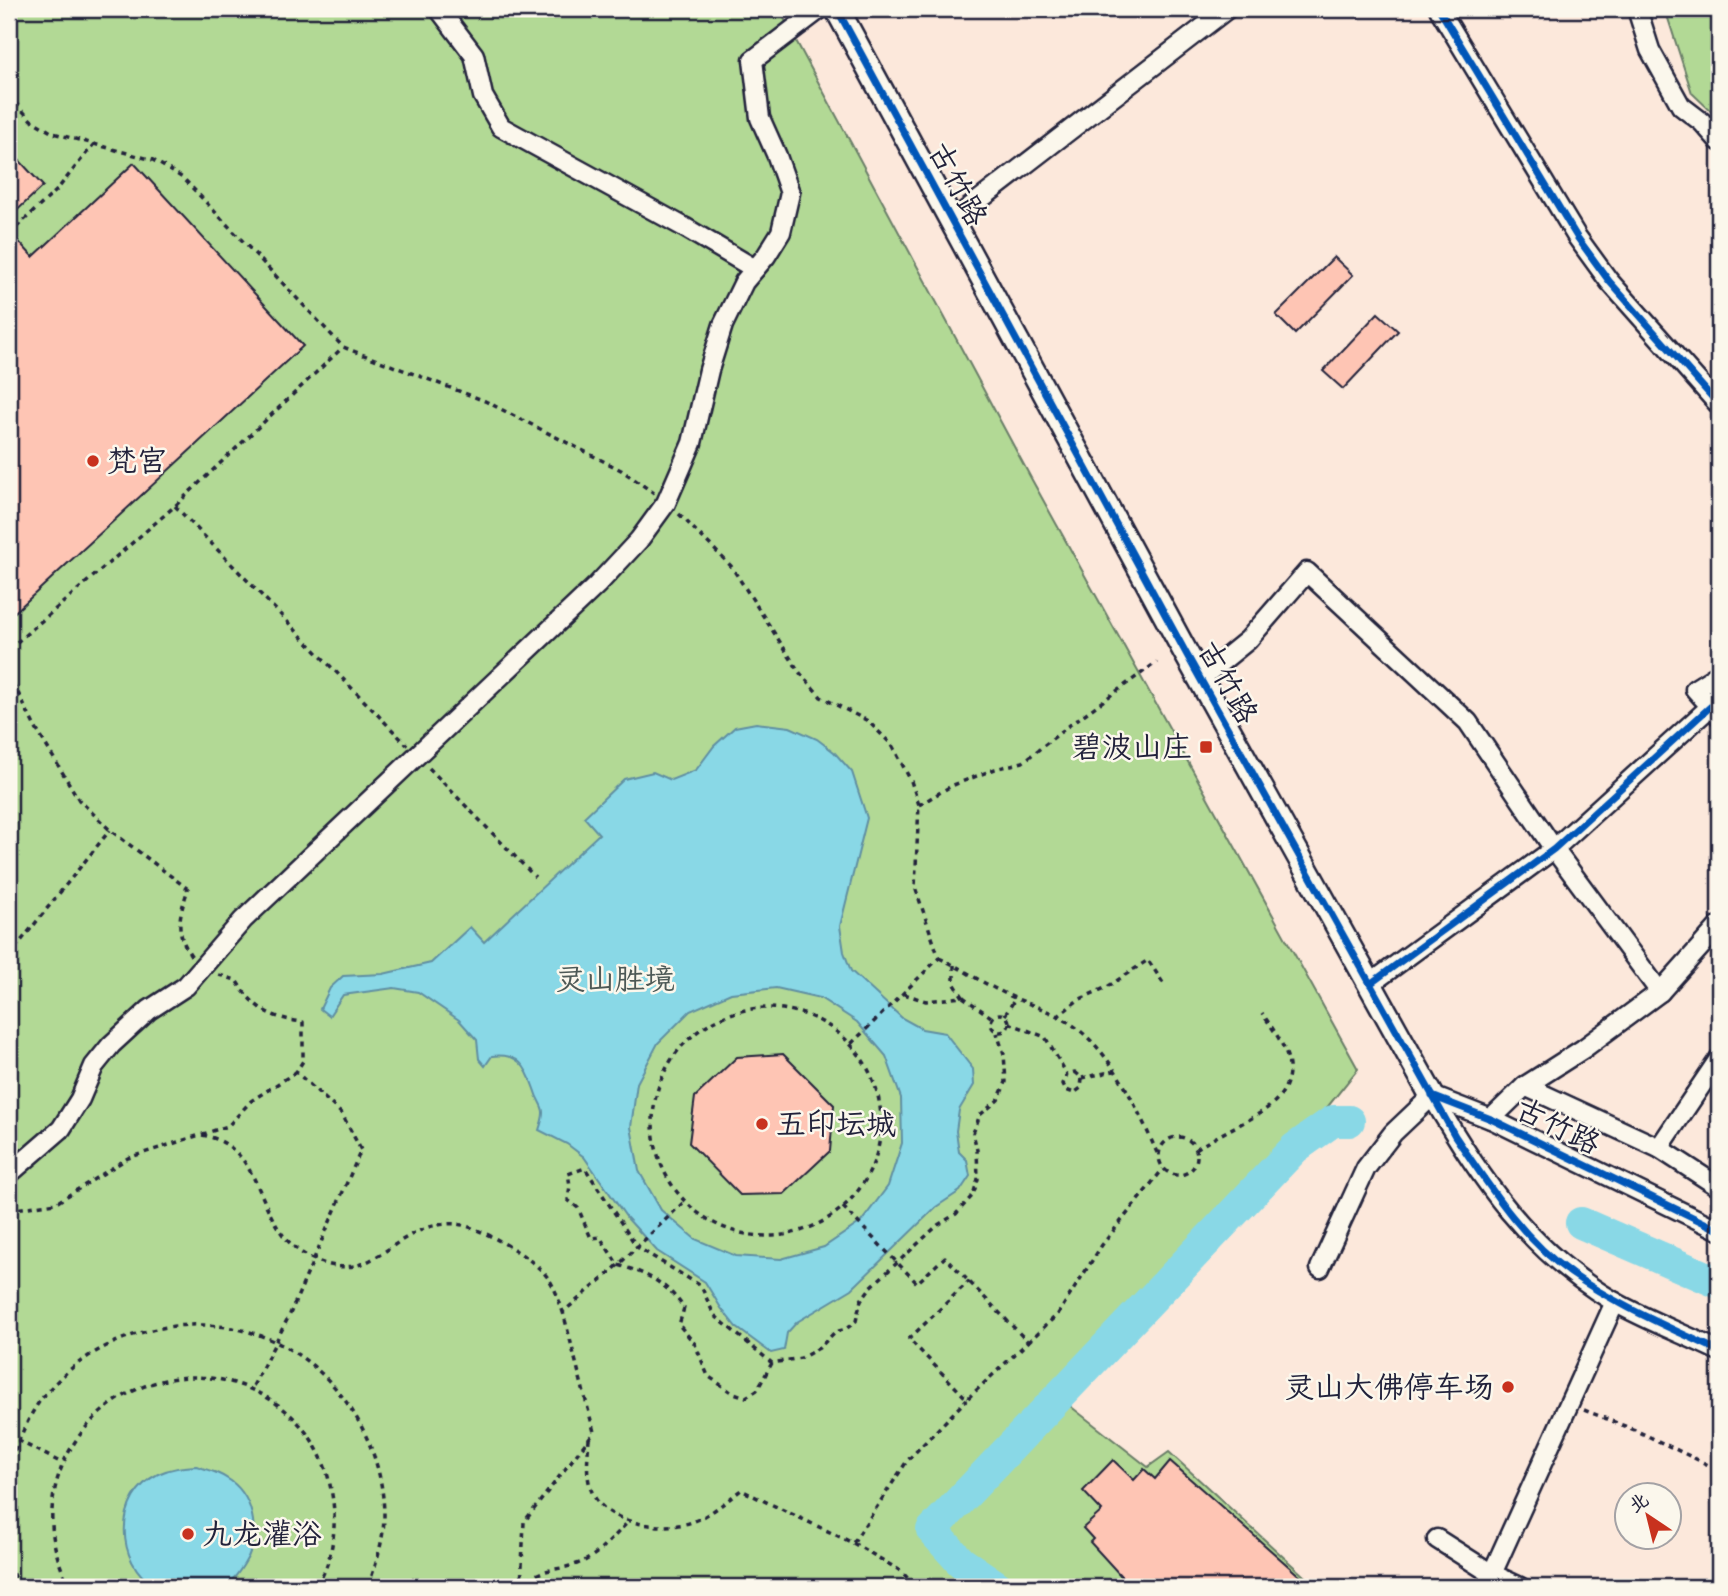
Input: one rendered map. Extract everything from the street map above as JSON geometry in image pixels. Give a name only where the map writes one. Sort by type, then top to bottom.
[{"type":"main road","name":"古竹路","points":[[837,9],[1200,679],[1432,1096]]},
{"type":"street","points":[[439,9],[474,55],[483,96],[500,127],[684,227],[755,269]]},
{"type":"street","points":[[9,1174],[61,1129],[80,1099],[94,1066],[111,1045],[149,1010],[186,986],[243,920],[597,585],[639,540],[666,503],[692,443],[709,370],[723,325],[744,282],[781,232],[790,193],[760,118],[753,60],[820,9]]},
{"type":"street","points":[[952,221],[1227,9]]},
{"type":"street","points":[[1439,9],[1577,237],[1609,281],[1719,405]]},
{"type":"street","points":[[1637,9],[1650,50],[1681,106],[1702,122],[1719,141]]},
{"type":"street","points":[[1200,679],[1248,640],[1307,572],[1468,722],[1554,849],[1660,992]]},
{"type":"street","points":[[1370,984],[1554,849],[1715,711],[1695,689],[1719,674]]},
{"type":"street","points":[[1491,1119],[1525,1086],[1583,1049],[1660,992],[1719,926]]},
{"type":"street","points":[[1658,1148],[1719,1059]]},
{"type":"street","points":[[1525,1086],[1658,1148],[1719,1186]]},
{"type":"street","points":[[1320,1268],[1366,1168],[1393,1133],[1432,1096],[1496,1198],[1531,1238],[1570,1273],[1615,1302],[1719,1351]]},
{"type":"street","name":"古竹路","points":[[1432,1096],[1491,1119],[1719,1230]]},
{"type":"street","points":[[1489,1580],[1615,1302]]},
{"type":"street","points":[[1437,1539],[1489,1580],[1520,1587]]},
{"type":"path","points":[[9,96],[31,120],[53,133],[153,160],[183,177],[343,347],[485,401],[621,470],[666,503],[731,566],[792,662],[821,696],[868,721],[892,745],[911,782],[919,805],[915,887],[939,958],[1077,1028],[1099,1049],[1114,1071],[1147,1129],[1163,1169],[1175,1175],[1188,1172],[1196,1162],[1196,1149],[1188,1139],[1175,1136],[1163,1143],[1158,1155]]},
{"type":"path","points":[[9,234],[56,191],[94,144]]},
{"type":"path","points":[[9,649],[175,506],[343,347]]},
{"type":"path","points":[[175,506],[535,877]]},
{"type":"path","points":[[919,805],[951,786],[995,769],[1023,762],[1071,723],[1157,662]]},
{"type":"path","points":[[9,675],[35,727],[79,800],[110,830],[188,889],[181,912],[180,937],[191,957],[215,974],[236,980],[244,992],[276,1018],[303,1022],[303,1061],[296,1072],[251,1101],[228,1126],[128,1158],[56,1203],[9,1210]]},
{"type":"path","points":[[9,956],[110,830]]},
{"type":"path","points":[[851,1044],[939,958]]},
{"type":"path","points":[[1056,1017],[1078,1000],[1107,987],[1148,960],[1163,983]]},
{"type":"path","points":[[954,964],[954,983],[963,997],[991,1017]]},
{"type":"path","points":[[903,994],[926,1001],[963,997]]},
{"type":"path","points":[[1005,1015],[1016,998]]},
{"type":"path","points":[[776,1007],[803,1013],[828,1025],[851,1044],[866,1063],[876,1087],[881,1112],[880,1139],[873,1164],[861,1187],[843,1207],[823,1221],[800,1231],[763,1236],[726,1229],[704,1218],[684,1202],[668,1180],[657,1155],[652,1127],[654,1100],[663,1073],[678,1050],[698,1030],[722,1016],[748,1009],[776,1007]]},
{"type":"path","points":[[991,1017],[1000,1013],[1005,1015],[1009,1023],[1045,1037],[1067,1074]]},
{"type":"path","points":[[1196,1149],[1259,1116],[1277,1101],[1285,1087],[1289,1066],[1279,1039],[1262,1013]]},
{"type":"path","points":[[772,1363],[757,1390],[746,1397],[731,1392],[708,1376],[695,1344],[679,1325],[684,1308],[676,1296],[645,1273],[618,1265],[600,1237],[591,1238],[578,1208],[568,1200],[568,1174],[585,1168],[639,1245],[701,1286],[714,1315],[772,1363],[801,1358],[819,1348],[835,1332],[846,1329],[856,1321],[861,1300],[871,1287],[938,1225],[956,1214],[973,1195],[978,1179],[977,1150],[973,1133],[980,1115],[998,1100],[1006,1082],[1004,1054],[997,1032],[990,1027],[991,1017]]},
{"type":"path","points":[[997,1032],[1005,1030],[1009,1023]]},
{"type":"path","points":[[1082,1078],[1114,1071]]},
{"type":"path","points":[[252,1388],[313,1260],[361,1150],[342,1114],[296,1072]]},
{"type":"path","points":[[1067,1074],[1075,1072],[1082,1078]]},
{"type":"path","points":[[1067,1074],[1063,1084],[1066,1090],[1074,1093],[1081,1088],[1082,1078]]},
{"type":"path","points":[[202,1135],[232,1146],[253,1175],[270,1219],[289,1243],[313,1260],[347,1269],[366,1264],[404,1238],[429,1227],[457,1224],[498,1239],[531,1262],[548,1278],[563,1312],[594,1432],[524,1522],[521,1587]]},
{"type":"path","points":[[853,1544],[907,1461],[967,1399],[1058,1314],[1102,1245],[1163,1169]]},
{"type":"path","points":[[563,1312],[618,1265],[684,1202]]},
{"type":"path","points":[[843,1207],[917,1283],[945,1256],[1028,1342]]},
{"type":"path","points":[[967,1399],[909,1339],[969,1281]]},
{"type":"path","points":[[9,1470],[18,1440],[39,1402],[69,1370],[106,1345],[147,1330],[190,1324],[234,1328],[275,1342],[312,1365],[343,1395],[365,1432],[379,1473],[384,1516],[378,1559],[368,1587]]},
{"type":"path","points":[[69,1587],[60,1570],[51,1535],[52,1498],[62,1463],[81,1430],[108,1404],[141,1385],[178,1376],[215,1377],[252,1388],[284,1408],[310,1435],[327,1469],[335,1506],[333,1544],[316,1587]]},
{"type":"path","points":[[1569,1404],[1635,1430],[1719,1471]]},
{"type":"path","points":[[9,1436],[62,1463]]},
{"type":"path","points":[[589,1438],[587,1469],[593,1493],[608,1511],[629,1521],[659,1525],[687,1524],[715,1509],[741,1490],[853,1544],[901,1571],[916,1587]]},
{"type":"path","points":[[521,1587],[544,1570],[579,1564],[606,1545],[629,1521]]},
{"type":"path","points":[[9,1564],[18,1587]]},
{"type":"path","points":[[998,1587],[1004,1577]]},
{"type":"path","points":[[321,1580],[336,1587]]},
{"type":"green space","name":"灵山胜境","points":[[9,9],[779,9],[1032,480],[1358,1069],[1313,1125],[1056,1395],[1148,1467],[1169,1452],[1316,1587],[9,1587]]},
{"type":"green space","points":[[1665,9],[1719,9],[1719,119],[1692,93]]},
{"type":"water","points":[[756,723],[790,727],[817,739],[834,752],[852,772],[867,818],[840,926],[844,952],[851,971],[902,1018],[922,1029],[945,1033],[973,1069],[974,1085],[959,1110],[956,1131],[959,1152],[967,1160],[970,1176],[960,1191],[936,1207],[852,1289],[797,1322],[787,1333],[784,1350],[771,1353],[736,1327],[705,1282],[657,1251],[627,1218],[584,1157],[567,1144],[539,1130],[542,1108],[528,1074],[515,1059],[492,1056],[485,1066],[479,1059],[477,1040],[459,1020],[418,992],[394,988],[343,995],[329,1016],[320,1009],[330,988],[343,976],[383,974],[431,963],[470,927],[484,942],[599,834],[584,817],[624,779],[653,772],[671,780],[696,770],[714,746],[735,727]],"holes":[[[776,988],[820,998],[857,1022],[886,1056],[901,1098],[902,1143],[888,1186],[861,1222],[824,1247],[781,1259],[736,1256],[695,1239],[661,1210],[639,1171],[631,1127],[637,1083],[658,1043],[690,1011],[731,993]]]},
{"type":"water","points":[[196,1466],[227,1478],[246,1498],[253,1520],[253,1543],[235,1577],[222,1587],[156,1587],[142,1576],[132,1562],[125,1530],[127,1513],[133,1498],[144,1484],[158,1474]]},
{"type":"building","points":[[9,149],[43,186],[9,218]]},
{"type":"building","name":"梵宫","points":[[134,163],[303,346],[15,612],[9,605],[9,231],[33,257]]},
{"type":"building","points":[[1334,257],[1353,275],[1295,334],[1276,315]]},
{"type":"building","points":[[1378,313],[1398,331],[1343,389],[1323,371]]},
{"type":"building","name":"五印坛城","points":[[783,1054],[834,1105],[830,1151],[784,1194],[740,1195],[689,1143],[695,1097],[737,1057]]},
{"type":"building","points":[[1113,1460],[1134,1480],[1144,1469],[1155,1479],[1170,1461],[1312,1587],[1131,1587],[1090,1542],[1093,1539],[1083,1528],[1102,1511],[1083,1491]]},
{"type":"waterway","points":[[998,1587],[961,1562],[932,1530],[1295,1148],[1333,1121],[1349,1121]]},
{"type":"waterway","points":[[1581,1223],[1719,1283]]},
{"type":"cycle path","points":[[837,9],[1187,655],[1455,1136],[1508,1211],[1537,1245],[1554,1260],[1607,1296],[1719,1351]]},
{"type":"cycle path","points":[[1439,9],[1577,237],[1609,281],[1719,405]]},
{"type":"cycle path","points":[[1370,984],[1554,849],[1710,707]]},
{"type":"cycle path","points":[[1432,1096],[1491,1119],[1719,1230]]},
{"type":"place","name":"梵宫","points":[[93,461]]},
{"type":"place","name":"碧波山庄","points":[[1206,747]]},
{"type":"place","name":"五印坛城","points":[[762,1124]]},
{"type":"place","name":"灵山大佛停车场","points":[[1508,1387]]},
{"type":"place","name":"九龙灌浴","points":[[188,1534]]}]
